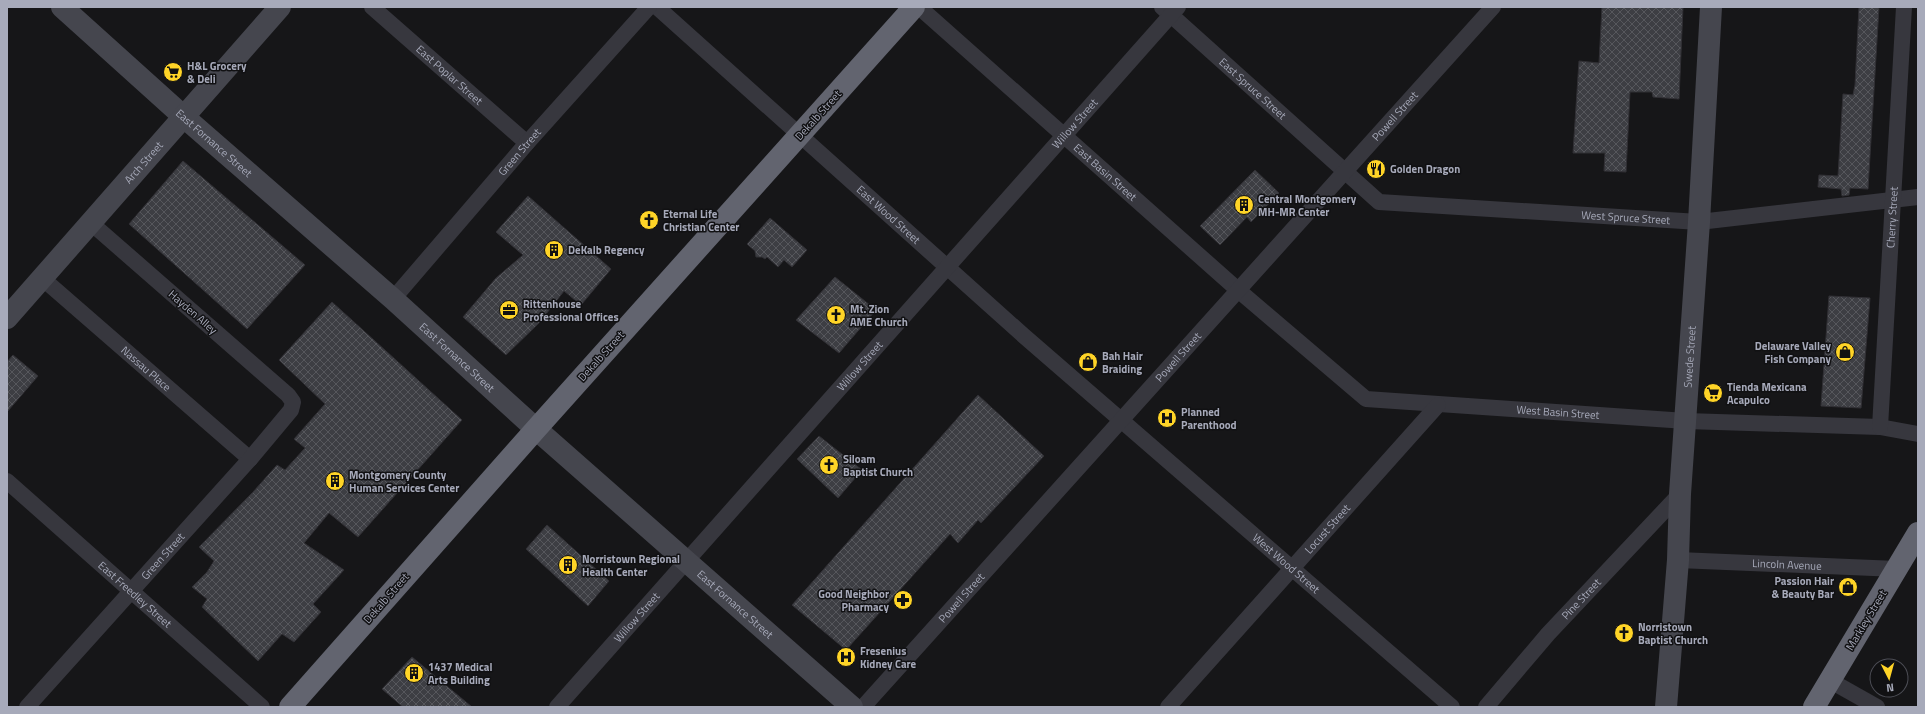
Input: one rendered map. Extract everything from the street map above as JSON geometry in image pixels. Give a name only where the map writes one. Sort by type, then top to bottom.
[{"type":"highway","name":"Dekalb Street","points":[[290,707],[536,429],[914,7]]},
{"type":"highway","name":"Markley Street","points":[[1814,707],[1918,533]]},
{"type":"street","name":"East Fornance Street","points":[[62,7],[184,117],[393,299],[536,429],[686,562],[852,707]]},
{"type":"street","name":"Arch Street","points":[[7,318],[92,223],[280,7]]},
{"type":"street","name":"East Poplar Street","points":[[372,7],[527,143]]},
{"type":"street","name":"Green Street","points":[[393,299],[527,143],[649,7]]},
{"type":"street","name":"East Wood Street","points":[[657,7],[948,266],[1024,336],[1121,419]]},
{"type":"street","name":"East Basin Street","points":[[919,7],[1238,290]]},
{"type":"street","name":"Powell Street","points":[[863,707],[1493,7]]},
{"type":"street","name":"Swede Street","points":[[1666,707],[1678,560],[1680,494],[1699,222],[1711,7]]},
{"type":"street","name":"Cherry Street","points":[[1880,427],[1904,7]]},
{"type":"street","name":"Willow Street","points":[[558,707],[1065,136],[1170,10]]},
{"type":"street","name":"East Spruce Street","points":[[1170,10],[1345,170]]},
{"type":"street","name":"West Spruce Street","points":[[1345,170],[1379,202],[1699,222],[1918,197]]},
{"type":"street","name":"Hayden Alley","points":[[92,223],[288,395],[293,402]]},
{"type":"street","name":"Nassau Place","points":[[42,278],[250,459]]},
{"type":"street","name":"West Basin Street","points":[[1238,290],[1366,399],[1438,405],[1686,420],[1880,427],[1918,434]]},
{"type":"street","name":"Green Street","points":[[27,707],[250,459],[291,410],[293,402]]},
{"type":"street","name":"Locust Street","points":[[1168,707],[1293,569],[1438,405]]},
{"type":"street","name":"West Wood Street","points":[[1121,419],[1452,707]]},
{"type":"street","name":"East Freedley Street","points":[[7,481],[130,592],[262,707]]},
{"type":"street","name":"Pine Street","points":[[1486,707],[1548,634],[1680,494]]},
{"type":"street","name":"Lincoln Avenue","points":[[1678,560],[1897,569]]},
{"type":"street","points":[[1830,680],[1877,707]]},
{"type":"building","points":[[1602,7],[1683,7],[1679,99],[1653,97],[1652,92],[1630,92],[1626,172],[1604,171],[1605,153],[1573,153],[1579,61],[1599,63]]},
{"type":"building","points":[[1859,7],[1879,7],[1868,189],[1850,188],[1849,195],[1842,196],[1841,189],[1818,187],[1819,175],[1838,176],[1843,94],[1853,95],[1855,85]]},
{"type":"building","points":[[183,161],[305,265],[247,329],[129,224]]},
{"type":"building","name":"Central Montgomery MH-MR Center","points":[[1255,170],[1279,193],[1251,222],[1247,217],[1220,245],[1200,226]]},
{"type":"building","points":[[528,196],[611,269],[581,305],[564,291],[539,323],[506,355],[463,317],[496,278],[523,255],[496,232]]},
{"type":"building","points":[[770,218],[807,250],[792,267],[784,260],[778,267],[767,257],[765,259],[762,257],[756,257],[755,251],[747,244]]},
{"type":"building","name":"Mt. Zion AME Church","points":[[835,277],[876,310],[839,353],[796,320]]},
{"type":"building","name":"Delaware Valley Fish Company","points":[[1829,296],[1870,298],[1861,408],[1821,406]]},
{"type":"building","name":"Montgomery County Human Services Center","points":[[332,302],[462,420],[358,537],[329,513],[304,543],[344,570],[313,604],[321,612],[294,642],[282,634],[258,661],[202,607],[207,599],[192,587],[207,572],[214,561],[199,547],[253,492],[277,465],[285,470],[305,448],[294,439],[325,404],[279,360]]},
{"type":"building","points":[[13,355],[38,376],[7,412],[7,362]]},
{"type":"building","points":[[978,395],[1044,456],[981,523],[978,520],[958,543],[950,534],[846,650],[792,605]]},
{"type":"building","name":"Siloam Baptist Church","points":[[819,436],[862,470],[838,498],[797,459]]},
{"type":"building","name":"Norristown Regional Health Center","points":[[547,525],[609,581],[588,606],[526,549]]},
{"type":"building","name":"1437 Medical Arts Building","points":[[412,657],[472,707],[403,707],[382,689]]},
{"type":"place","name":"H&L Grocery & Deli","points":[[173,72]]},
{"type":"place","name":"Golden Dragon","points":[[1376,169]]},
{"type":"place","name":"Central Montgomery MH-MR Center","points":[[1244,205]]},
{"type":"place","name":"Eternal Life Christian Center","points":[[649,220]]},
{"type":"place","name":"DeKalb Regency","points":[[554,250]]},
{"type":"place","name":"Rittenhouse Professional Offices","points":[[509,310]]},
{"type":"place","name":"Mt. Zion AME Church","points":[[836,315]]},
{"type":"place","name":"Delaware Valley Fish Company","points":[[1845,352]]},
{"type":"place","name":"Bah Hair Braiding","points":[[1088,362]]},
{"type":"place","name":"Tienda Mexicana Acapulco","points":[[1713,393]]},
{"type":"place","name":"Planned Parenthood","points":[[1167,418]]},
{"type":"place","name":"Siloam Baptist Church","points":[[829,465]]},
{"type":"place","name":"Montgomery County Human Services Center","points":[[335,481]]},
{"type":"place","name":"Norristown Regional Health Center","points":[[568,565]]},
{"type":"place","name":"Passion Hair & Beauty Bar","points":[[1848,587]]},
{"type":"place","name":"Good Neighbor Pharmacy","points":[[903,600]]},
{"type":"place","name":"Norristown Baptist Church","points":[[1624,633]]},
{"type":"place","name":"Fresenius Kidney Care","points":[[846,657]]},
{"type":"place","name":"1437 Medical Arts Building","points":[[414,673]]}]
